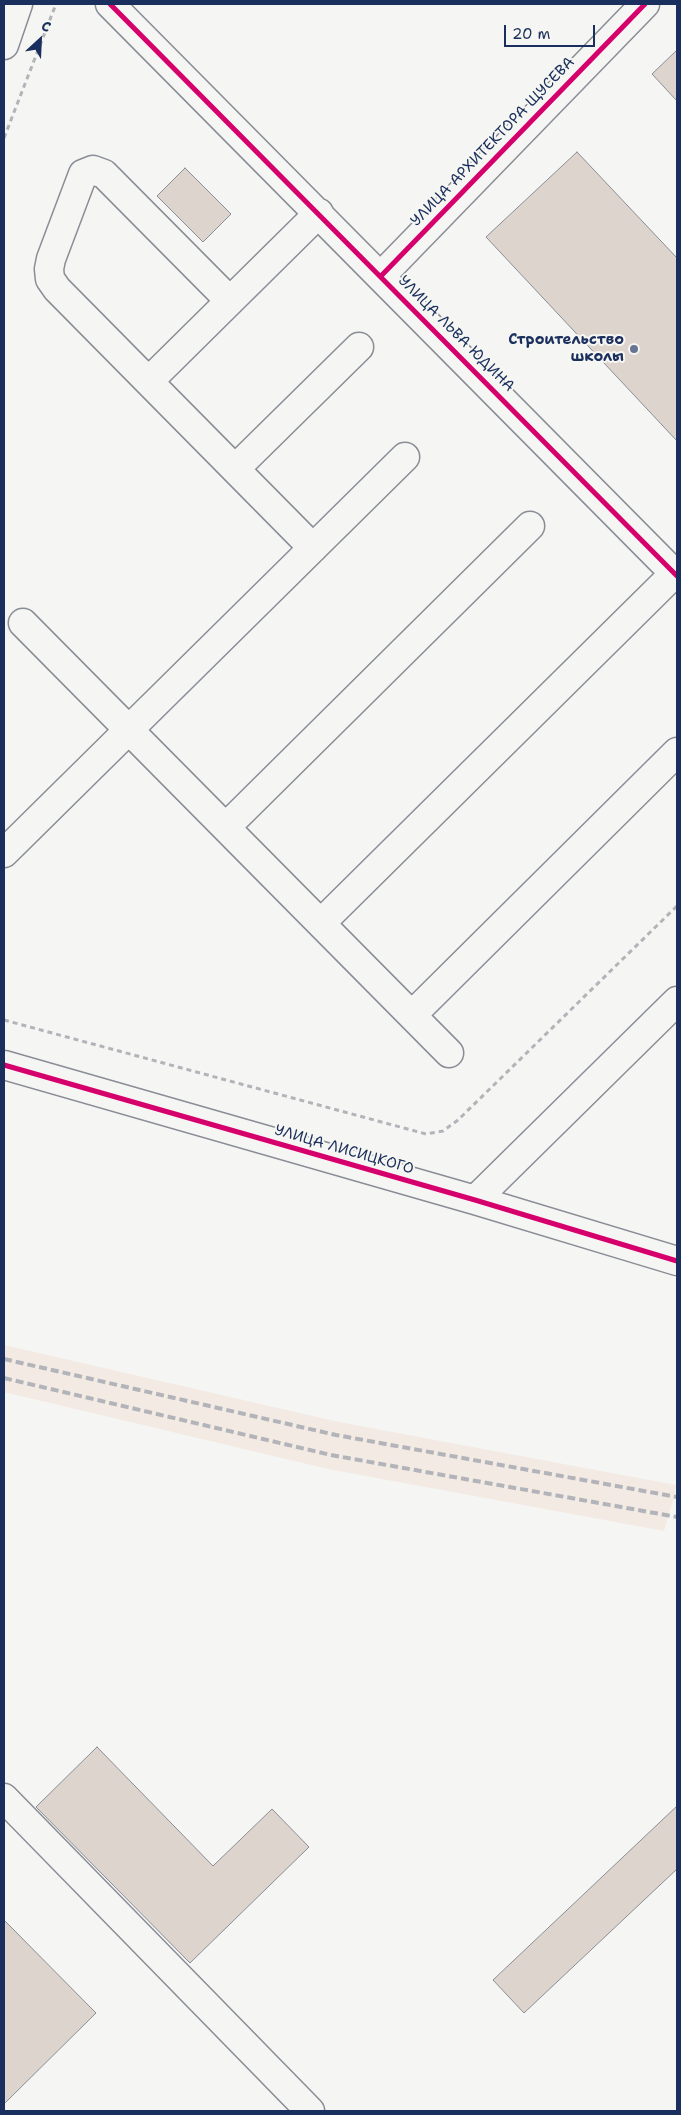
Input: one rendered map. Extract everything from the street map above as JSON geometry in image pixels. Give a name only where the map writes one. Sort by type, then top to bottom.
[{"type":"street","points":[[4,45],[18,4]]},
{"type":"street","name":"УЛИЦА ЛЬВА ЮДИНА","points":[[110,4],[676,575]]},
{"type":"street","name":"УЛИЦА АРХИТЕКТОРА ЩУСЕВА","points":[[381,276],[645,4]]},
{"type":"street","points":[[230,301],[104,174],[93,170],[83,174],[51,259],[50,279],[57,289],[313,548]]},
{"type":"street","points":[[148,381],[319,214]]},
{"type":"street","points":[[235,469],[359,347]]},
{"type":"street","points":[[4,854],[405,457]]},
{"type":"street","points":[[226,827],[530,526]]},
{"type":"street","points":[[321,923],[676,575]]},
{"type":"street","points":[[23,623],[449,1053]]},
{"type":"street","points":[[412,1015],[677,752]]},
{"type":"street","points":[[475,1200],[677,1001]]},
{"type":"street","name":"УЛИЦА ЛИСИЦКОГО","points":[[4,1065],[475,1200],[677,1261]]},
{"type":"street","points":[[4,1798],[310,2111]]},
{"type":"path","points":[[4,138],[56,4]]},
{"type":"path","points":[[4,1020],[426,1134],[443,1131],[458,1120],[677,906]]},
{"type":"shaded area","points":[[4,1345],[339,1422],[676,1485],[674,1497],[664,1531],[328,1469],[4,1392]]},
{"type":"building","points":[[677,50],[677,101],[652,74]]},
{"type":"building","name":"Строительство школы","points":[[577,152],[677,258],[677,441],[486,237]]},
{"type":"building","points":[[185,168],[231,214],[203,242],[157,196]]},
{"type":"building","points":[[97,1747],[213,1866],[272,1809],[309,1847],[190,1963],[36,1807]]},
{"type":"building","points":[[677,1806],[677,1869],[524,2013],[493,1980]]},
{"type":"building","points":[[4,1920],[96,2013],[4,2104]]},
{"type":"railway","points":[[4,1359],[336,1435],[677,1497]]},
{"type":"railway","points":[[4,1378],[331,1455],[677,1517]]},
{"type":"cycle path","points":[[110,4],[677,576]]},
{"type":"cycle path","points":[[381,276],[645,4]]},
{"type":"cycle path","points":[[4,1065],[475,1200],[677,1261]]},
{"type":"place","name":"Строительство школы","points":[[634,349]]}]
